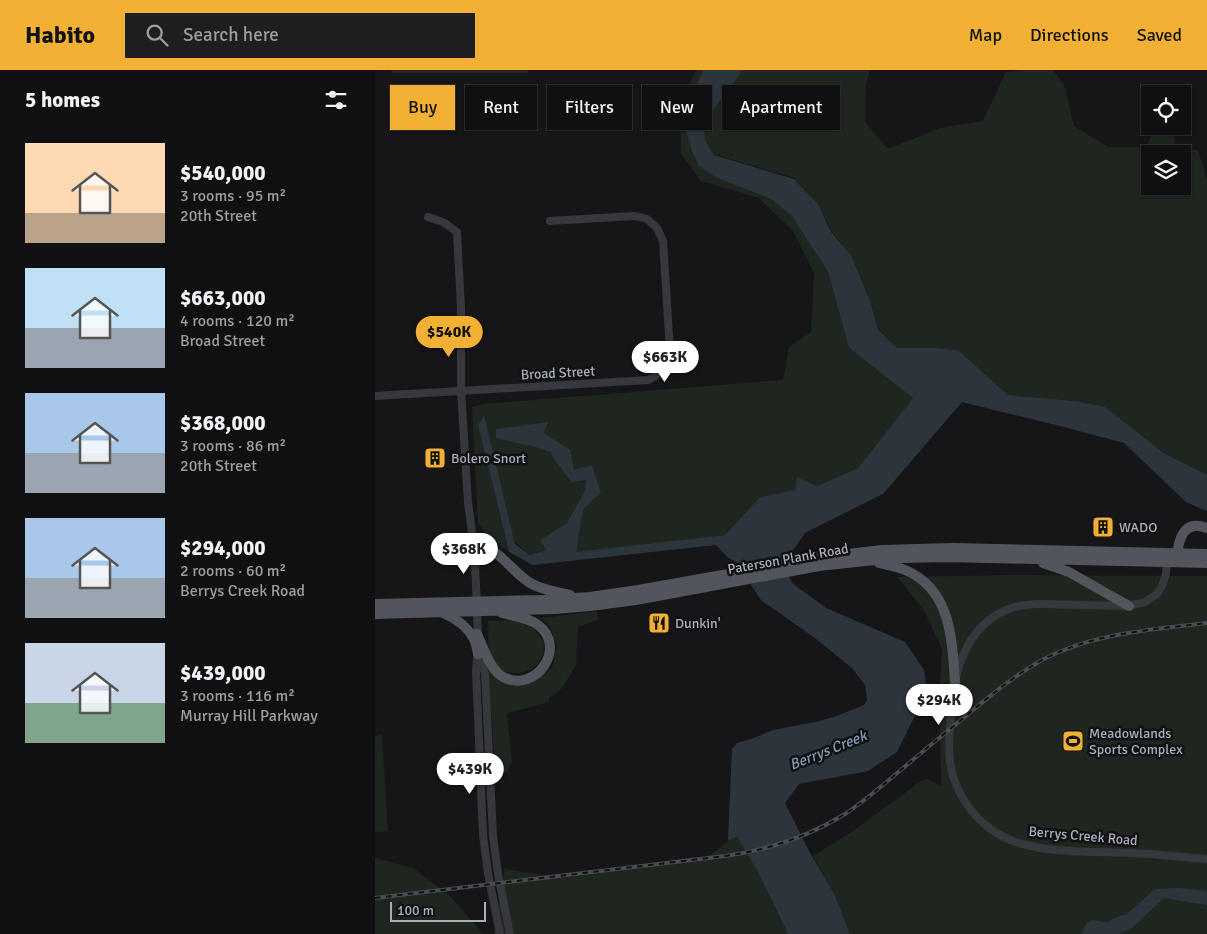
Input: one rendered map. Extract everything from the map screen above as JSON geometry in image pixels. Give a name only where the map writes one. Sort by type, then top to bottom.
[{"type":"main road","points":[[1172,558],[1183,532],[1195,526],[1207,528]]},
{"type":"main road","points":[[474,548],[480,546],[491,550],[533,585],[579,598]]},
{"type":"main road","name":"Paterson Plank Road","points":[[375,604],[477,606],[494,610],[571,608],[605,604],[845,554],[911,549],[952,548],[1172,558],[1207,563]]},
{"type":"main road","name":"Paterson Plank Road","points":[[792,566],[936,557],[1030,559],[1172,558],[1207,554]]},
{"type":"main road","points":[[1030,559],[1069,572],[1129,606]]},
{"type":"main road","points":[[865,560],[907,571],[921,579],[933,592],[944,611],[950,627],[955,682]]},
{"type":"main road","name":"Paterson Plank Road","points":[[375,614],[440,612],[477,606],[579,598],[738,576]]},
{"type":"main road","points":[[477,634],[492,666],[503,677],[516,680],[527,679],[544,667],[549,657],[550,647],[547,636],[541,628],[532,622],[494,610]]},
{"type":"main road","points":[[440,612],[453,617],[465,627],[474,639],[478,654]]},
{"type":"street","name":"Broad Street","points":[[375,396],[648,380],[659,374],[667,364],[670,350],[663,248],[661,234],[657,228],[647,219],[633,216],[550,220]]},
{"type":"street","points":[[428,217],[443,222],[457,232],[461,308],[461,391],[477,606],[478,654],[476,670],[483,835],[488,873],[500,934]]},
{"type":"street","name":"Berrys Creek Road","points":[[1172,558],[1164,582],[1157,594],[1145,602],[1129,606],[1031,604],[1008,609],[988,620],[973,636],[965,651],[955,682],[949,753],[951,770],[956,785],[968,807],[991,829],[1011,840],[1035,847],[1062,850],[1207,859]]},
{"type":"street","points":[[478,654],[485,673],[496,865],[510,934]]},
{"type":"shaded area","points":[[391,70],[528,70],[528,73],[392,73]]},
{"type":"shaded area","points":[[696,70],[703,70],[696,85],[689,85]]},
{"type":"shaded area","points":[[743,70],[870,70],[866,84],[865,122],[888,149],[940,128],[983,121],[1006,72],[1053,70],[1064,85],[1074,126],[1108,147],[1141,147],[1141,195],[1191,195],[1191,149],[1198,150],[1207,180],[1207,475],[1164,453],[1105,407],[1076,401],[1008,395],[958,350],[897,348],[878,328],[870,301],[851,255],[832,232],[818,204],[794,178],[714,154],[705,140],[704,130],[712,130],[712,110],[722,97],[722,130],[840,130],[840,85],[731,85]]},
{"type":"shaded area","points":[[681,130],[693,130],[699,166],[715,177],[771,199],[792,216],[828,272],[849,348],[913,398],[858,468],[817,486],[760,497],[725,535],[575,553],[583,510],[601,492],[574,469],[544,433],[548,423],[535,447],[550,452],[562,470],[586,480],[585,490],[567,523],[540,540],[546,550],[530,555],[514,541],[483,416],[478,425],[509,552],[490,539],[478,523],[472,407],[483,404],[783,380],[789,347],[811,332],[814,273],[793,231],[759,198],[701,181],[681,154]]},
{"type":"shaded area","points":[[1151,135],[1173,135],[1175,145],[1148,145]]},
{"type":"shaded area","name":"Meadowlands Sports Complex","points":[[1012,575],[1207,576],[1207,934],[850,934],[834,893],[813,856],[853,831],[925,778],[941,786],[939,695],[942,649],[924,610],[897,577]]},
{"type":"shaded area","points":[[597,611],[598,620],[578,627],[576,665],[562,688],[549,698],[549,702],[507,713],[512,762],[507,772],[500,772],[495,765],[488,670],[505,682],[533,682],[552,668],[557,647],[550,627],[542,618]]},
{"type":"shaded area","points":[[512,620],[533,628],[544,642],[543,655],[538,664],[525,672],[510,673],[502,670],[496,666],[490,655],[488,621]]},
{"type":"shaded area","points":[[382,735],[388,831],[375,832],[375,736]]},
{"type":"shaded area","points":[[737,836],[759,874],[788,934],[494,934],[505,869],[550,876],[708,857]]},
{"type":"shaded area","points":[[375,858],[413,868],[451,897],[483,934],[375,934]]},
{"type":"water","points":[[703,70],[743,70],[732,85],[722,85],[722,98],[712,111],[712,85],[696,85]]},
{"type":"water","name":"Berrys Creek","points":[[686,130],[704,130],[705,140],[714,155],[794,179],[818,204],[831,232],[851,255],[870,301],[878,329],[897,348],[958,350],[1008,395],[1076,401],[1105,407],[1164,453],[1207,475],[1207,511],[1186,502],[1124,443],[962,402],[883,494],[805,533],[789,555],[784,567],[792,583],[826,608],[905,642],[924,670],[927,691],[897,752],[868,771],[799,784],[785,803],[810,853],[834,893],[850,934],[788,934],[759,874],[737,836],[728,841],[732,749],[737,743],[773,730],[834,717],[864,705],[867,700],[865,685],[852,668],[815,638],[761,600],[736,562],[727,557],[716,545],[533,565],[509,552],[478,425],[484,415],[515,544],[530,555],[546,550],[540,540],[567,523],[585,490],[586,480],[572,482],[550,452],[496,438],[496,429],[548,422],[544,433],[570,450],[574,469],[592,466],[601,492],[583,510],[576,552],[725,535],[760,497],[795,490],[797,477],[817,486],[858,468],[913,398],[849,348],[828,272],[792,216],[771,199],[715,177],[699,166]]},
{"type":"water","points":[[1179,888],[1207,891],[1207,905],[1164,898],[1132,928],[1119,934],[1081,934],[1087,923],[1093,920],[1108,923],[1114,918],[1127,914],[1155,889]]},
{"type":"railway","points":[[375,898],[725,856],[772,846],[802,836],[845,814],[874,793],[989,697],[1042,660],[1061,651],[1102,638],[1207,623]]},
{"type":"place","name":"Bolero Snort","points":[[435,458]]},
{"type":"place","name":"WADO","points":[[1103,527]]},
{"type":"place","name":"Dunkin'","points":[[659,623]]},
{"type":"place","name":"Meadowlands Sports Complex","points":[[1073,741]]}]
